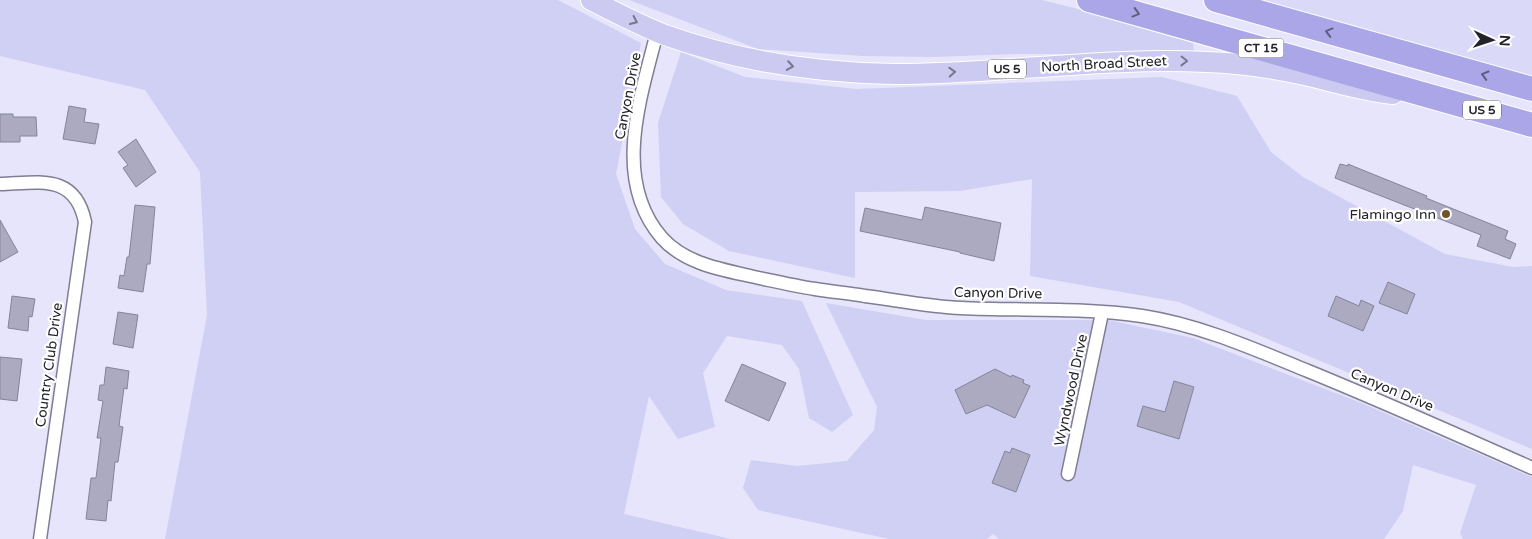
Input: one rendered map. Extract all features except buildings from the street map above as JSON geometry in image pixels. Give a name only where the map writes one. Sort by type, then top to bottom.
[{"type":"highway","name":"CT 15","points":[[1089,0],[1432,96]]},
{"type":"highway","name":"US 5","points":[[1216,0],[1532,89]]},
{"type":"highway","name":"North Broad Street","points":[[1432,96],[1532,125]]},
{"type":"main road","name":"North Broad Street","points":[[591,0],[657,32],[753,59],[795,67],[851,72],[919,74],[1133,62],[1207,62],[1270,68],[1377,92],[1432,96]]},
{"type":"street","name":"Canyon Drive","points":[[657,32],[636,120],[633,152],[636,185],[645,213],[662,238],[682,255],[710,267],[792,285],[920,305],[960,308],[1058,310],[1138,316],[1171,321],[1216,335],[1389,404],[1532,468]]},
{"type":"street","name":"Country Club Drive","points":[[0,184],[51,183],[66,189],[76,197],[82,208],[84,222],[40,539]]},
{"type":"street","name":"Wyndwood Drive","points":[[1068,474],[1102,313]]},
{"type":"shaded area","points":[[0,0],[558,0],[641,43],[616,174],[635,229],[665,264],[726,290],[802,301],[853,415],[832,432],[809,418],[799,369],[782,345],[727,336],[703,373],[715,427],[678,439],[649,396],[624,514],[731,539],[165,539],[207,315],[200,172],[145,90],[0,56]]},
{"type":"shaded area","points":[[629,0],[1042,0],[1193,43],[1194,54],[1019,54],[932,57],[863,56],[758,49]]},
{"type":"shaded area","points":[[1263,0],[1532,0],[1532,79]]},
{"type":"shaded area","points":[[681,52],[745,77],[856,89],[1162,77],[1237,96],[1271,152],[1303,177],[1445,254],[1513,267],[1532,266],[1532,449],[1179,302],[1030,276],[1032,179],[960,191],[855,192],[855,278],[729,251],[683,224],[661,197],[658,123]]},
{"type":"shaded area","points":[[826,303],[926,320],[1108,320],[1193,338],[1364,404],[1532,477],[1532,539],[1463,539],[1460,533],[1476,485],[1413,465],[1403,511],[1384,539],[999,539],[993,534],[987,539],[889,539],[758,510],[743,488],[751,460],[797,466],[847,461],[874,430],[877,407]]},
{"type":"place","name":"Flamingo Inn","points":[[1446,214]]}]
